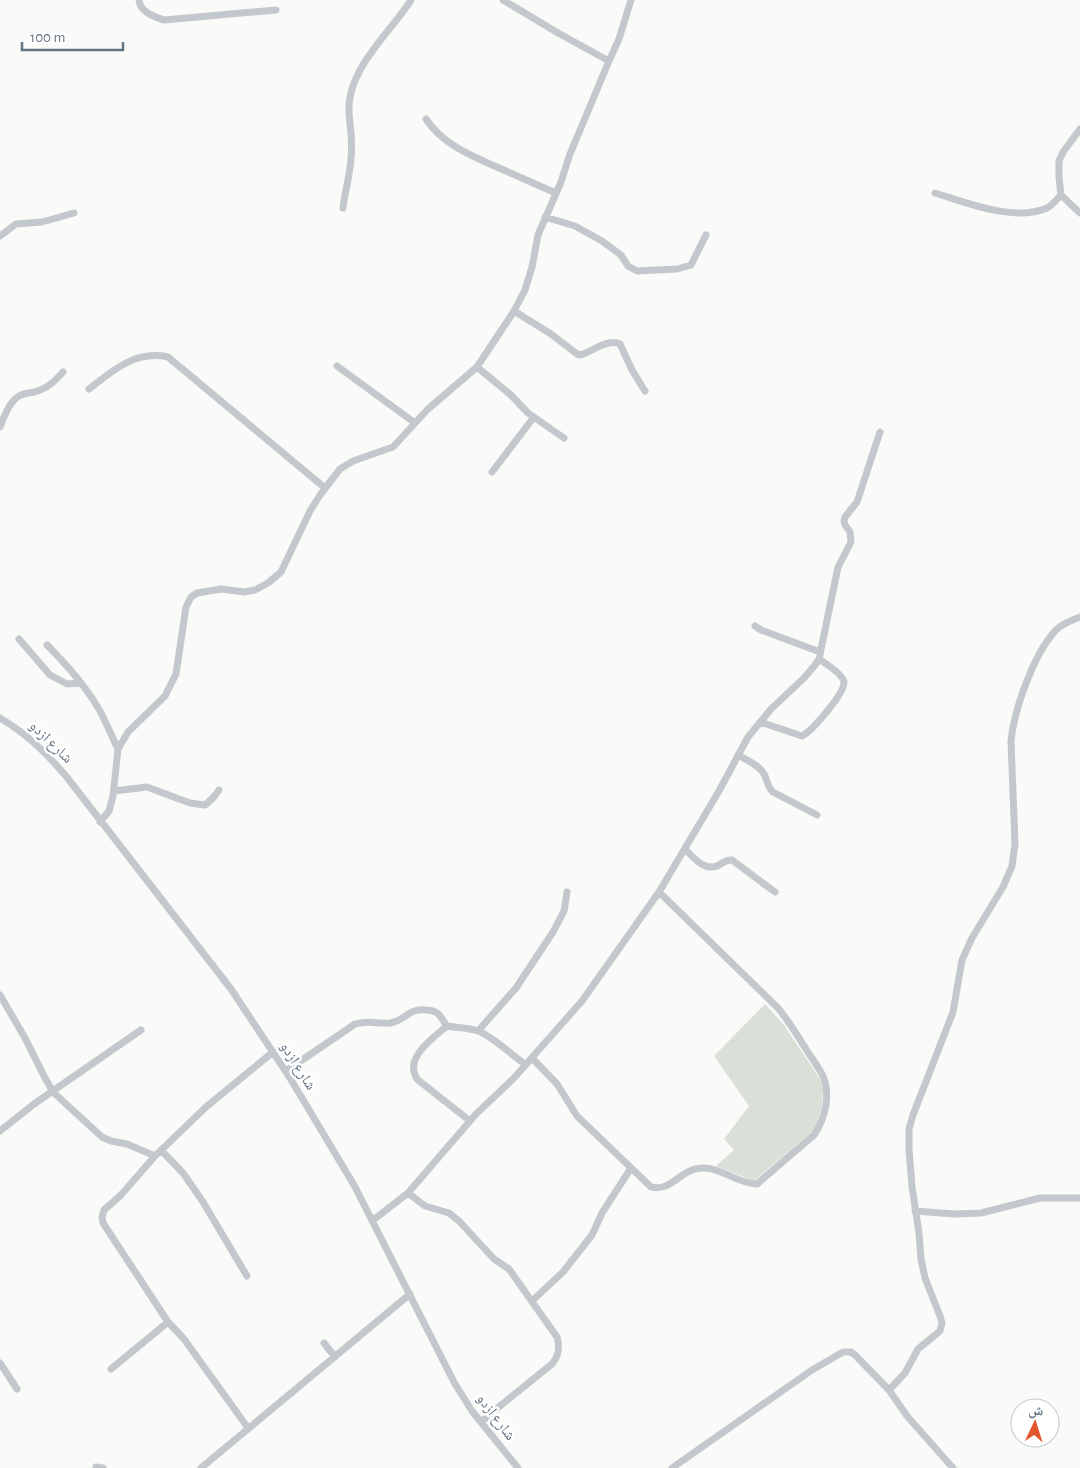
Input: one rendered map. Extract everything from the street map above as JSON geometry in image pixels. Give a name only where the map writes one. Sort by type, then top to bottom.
[{"type":"street","points":[[139,0],[139,5],[149,14],[164,20],[276,10]]},
{"type":"street","points":[[343,208],[352,159],[350,99],[358,74],[370,52],[411,0]]},
{"type":"street","points":[[503,0],[609,61]]},
{"type":"street","points":[[100,822],[109,811],[114,791],[118,748],[128,732],[164,696],[176,674],[186,607],[191,597],[197,593],[210,590],[221,589],[244,592],[256,590],[281,572],[310,512],[340,469],[346,464],[393,447],[428,409],[476,367],[514,311],[525,290],[538,235],[619,38],[631,0]]},
{"type":"street","points":[[426,120],[450,144],[467,154],[556,193]]},
{"type":"street","points":[[1080,129],[1063,152],[1059,161],[1059,187],[1061,195],[1080,213]]},
{"type":"street","points":[[935,193],[973,205],[1010,213],[1032,212],[1048,208],[1061,195]]},
{"type":"street","points":[[0,236],[16,224],[42,222],[74,213]]},
{"type":"street","points":[[545,217],[575,226],[602,241],[621,255],[628,266],[637,271],[677,269],[691,265],[706,235]]},
{"type":"street","points":[[514,311],[551,334],[576,354],[581,355],[610,342],[620,344],[632,370],[645,391]]},
{"type":"street","points":[[89,389],[113,370],[132,360],[150,355],[168,357],[325,488]]},
{"type":"street","points":[[337,366],[415,423]]},
{"type":"street","points":[[476,367],[511,395],[528,413],[564,438]]},
{"type":"street","points":[[0,427],[3,418],[19,395],[39,391],[47,387],[63,372]]},
{"type":"street","points":[[492,472],[534,417]]},
{"type":"street","points":[[372,1221],[408,1193],[476,1114],[526,1065],[582,1001],[659,892],[719,792],[748,737],[770,709],[804,678],[815,665],[819,655],[838,567],[851,542],[850,532],[844,521],[845,517],[856,502],[880,432]]},
{"type":"street","points":[[889,1390],[905,1373],[918,1349],[940,1331],[942,1323],[925,1278],[921,1259],[909,1149],[909,1129],[953,1012],[962,960],[972,938],[1003,887],[1012,866],[1015,844],[1011,741],[1013,728],[1033,666],[1057,628],[1080,617]]},
{"type":"street","points":[[755,626],[819,655],[842,676],[844,682],[842,691],[807,734],[802,736],[760,722]]},
{"type":"street","points":[[19,639],[50,675],[67,684],[81,683]]},
{"type":"street","points":[[47,645],[64,661],[97,706],[118,748]]},
{"type":"street","name":"شارع ازدو","points":[[0,718],[21,731],[45,752],[66,776],[231,989],[286,1071],[354,1185],[455,1384],[472,1411],[518,1468]]},
{"type":"street","points":[[738,755],[764,773],[769,789],[817,816]]},
{"type":"street","points":[[114,791],[147,787],[190,802],[205,805],[219,790]]},
{"type":"street","points":[[685,849],[706,867],[714,867],[726,860],[732,860],[775,892]]},
{"type":"street","points":[[478,1031],[516,988],[553,932],[564,910],[567,892]]},
{"type":"street","points":[[532,1058],[557,1084],[577,1116],[651,1187],[658,1188],[669,1185],[688,1171],[701,1168],[724,1173],[752,1184],[757,1184],[814,1135],[819,1128],[826,1104],[827,1091],[823,1076],[787,1019],[659,892]]},
{"type":"street","points":[[0,995],[53,1092],[102,1137],[127,1144],[154,1156]]},
{"type":"street","points":[[286,1071],[355,1024],[362,1022],[392,1023],[418,1009],[438,1013],[447,1026]]},
{"type":"street","points":[[470,1121],[418,1080],[414,1074],[413,1066],[416,1056],[425,1045],[447,1026],[462,1027],[486,1035],[526,1065]]},
{"type":"street","points":[[0,1131],[81,1070],[141,1030]]},
{"type":"street","points":[[248,1428],[184,1338],[168,1322],[103,1223],[102,1217],[104,1210],[120,1196],[154,1156],[206,1107],[273,1052]]},
{"type":"street","points":[[161,1150],[183,1173],[203,1202],[247,1276]]},
{"type":"street","points":[[532,1301],[563,1272],[592,1235],[602,1213],[632,1168]]},
{"type":"street","points":[[408,1193],[425,1206],[449,1213],[494,1259],[509,1269],[557,1337],[560,1345],[557,1358],[552,1364],[481,1422]]},
{"type":"street","points":[[915,1211],[954,1214],[980,1213],[1040,1198],[1080,1198]]},
{"type":"street","points":[[201,1468],[410,1294]]},
{"type":"street","points":[[111,1369],[168,1322]]},
{"type":"street","points":[[324,1343],[335,1357]]},
{"type":"street","points":[[672,1468],[812,1370],[843,1352],[850,1352],[856,1356],[889,1390],[907,1416],[953,1468]]},
{"type":"street","points":[[0,1363],[17,1389]]},
{"type":"shaded area","points":[[765,1004],[784,1025],[820,1079],[823,1089],[822,1106],[815,1129],[754,1181],[716,1166],[734,1150],[724,1139],[749,1106],[714,1056]]}]
